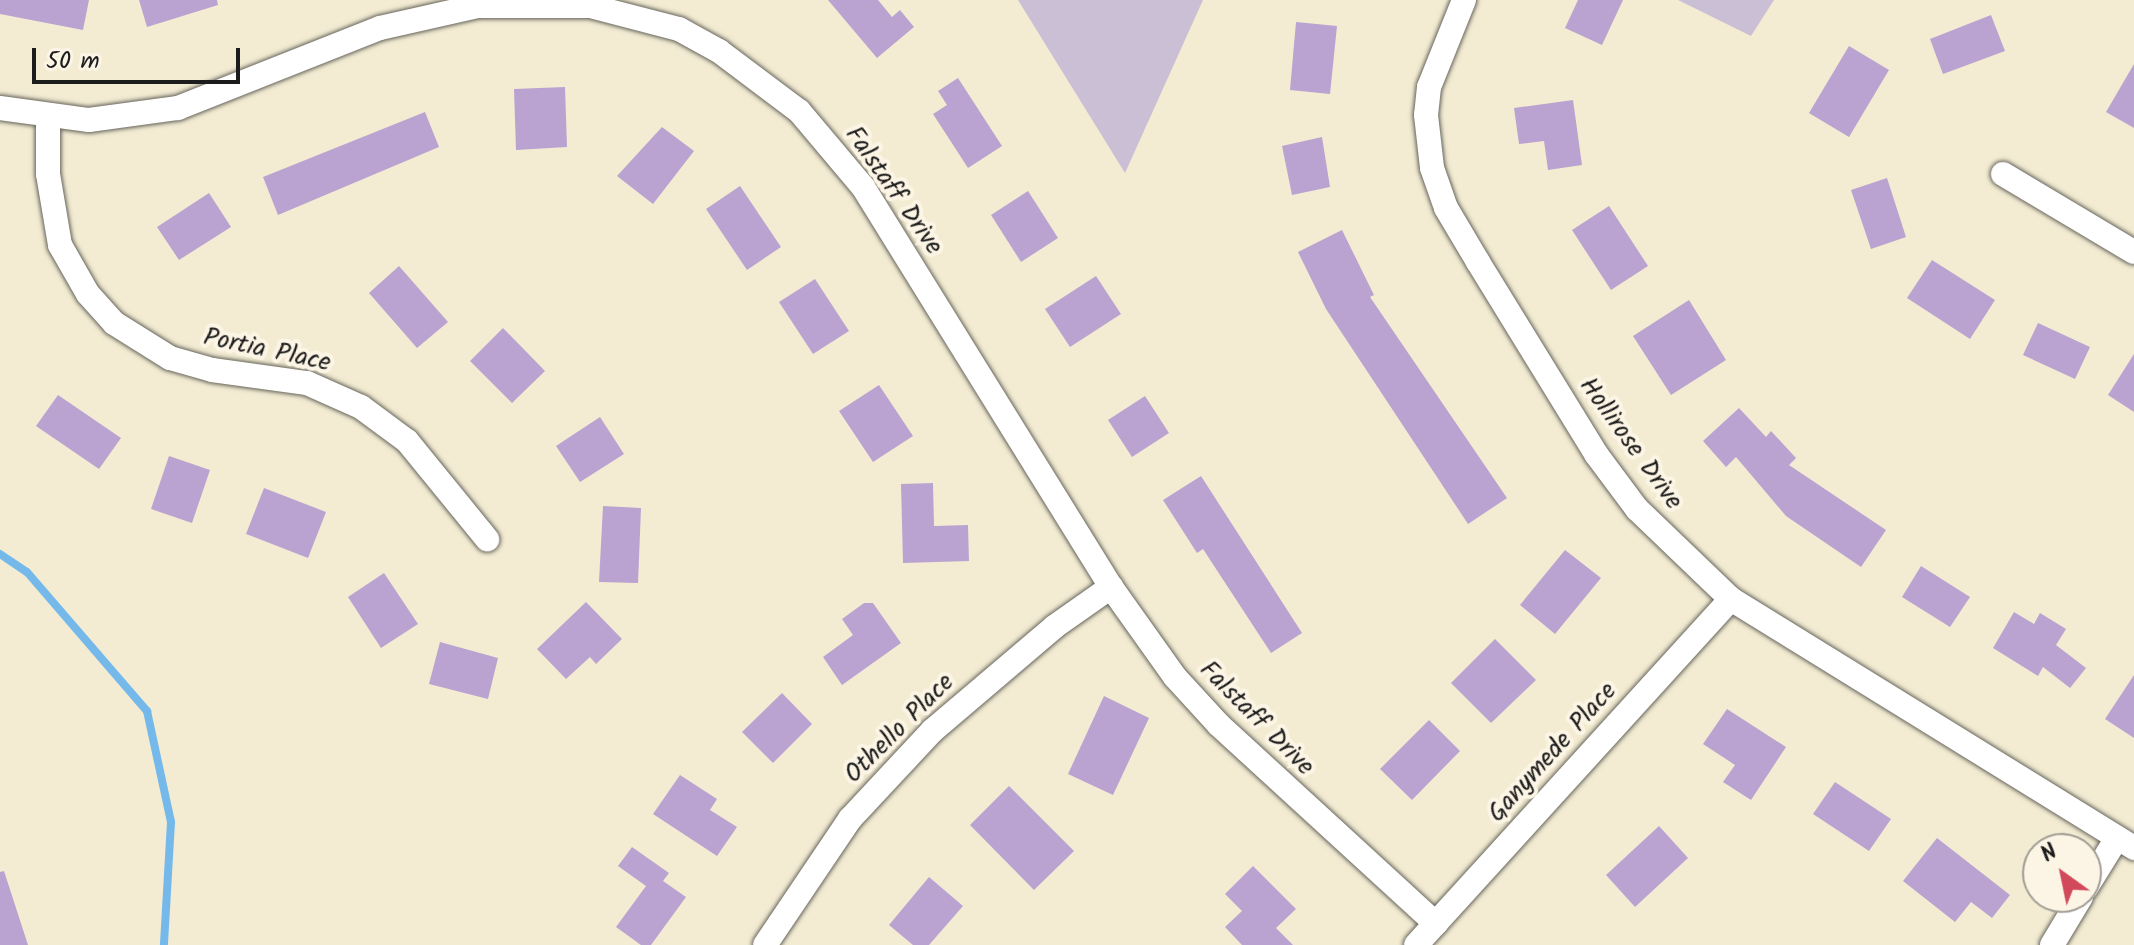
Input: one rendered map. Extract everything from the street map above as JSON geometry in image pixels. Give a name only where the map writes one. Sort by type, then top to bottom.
[{"type":"street","name":"Hollirose Drive","points":[[1464,0],[1441,49],[1426,115],[1432,168],[1446,208],[1596,454],[1674,550],[1731,599],[2125,843]]},
{"type":"street","name":"Falstaff Drive","points":[[0,108],[48,118],[89,120],[178,108],[424,15],[528,3],[634,7],[719,51],[799,111],[836,151],[1111,587],[1175,677],[1219,725],[1436,924]]},
{"type":"street","name":"Portia Place","points":[[48,118],[48,174],[60,245],[88,294],[114,323],[170,358],[212,370],[307,383],[361,407],[407,441],[487,539]]},
{"type":"street","points":[[2003,174],[2134,252]]},
{"type":"street","name":"Othello Place","points":[[765,945],[850,819],[932,731],[982,685],[1111,587]]},
{"type":"street","name":"Ganymede Place","points":[[1416,945],[1731,599]]},
{"type":"street","points":[[2102,870],[2125,843]]},
{"type":"street","points":[[2052,945],[2071,913]]},
{"type":"shaded area","points":[[1018,0],[1203,0],[1125,173]]},
{"type":"shaded area","points":[[1678,0],[1774,0],[1751,36]]},
{"type":"building","points":[[0,0],[89,0],[83,30],[0,14]]},
{"type":"building","points":[[139,0],[217,0],[218,5],[147,27]]},
{"type":"building","points":[[828,0],[878,0],[892,17],[900,10],[914,27],[877,58]]},
{"type":"building","points":[[1578,0],[1623,0],[1602,45],[1565,28]]},
{"type":"building","points":[[1991,15],[2005,51],[1943,74],[1930,39]]},
{"type":"building","points":[[1296,22],[1337,26],[1330,94],[1290,90]]},
{"type":"building","points":[[1849,46],[1889,70],[1849,137],[1809,113]]},
{"type":"building","points":[[2134,64],[2134,128],[2106,112]]},
{"type":"building","points":[[958,78],[1002,146],[968,168],[933,114],[947,105],[938,91]]},
{"type":"building","points":[[565,87],[567,147],[516,150],[514,89]]},
{"type":"building","points":[[1573,100],[1582,165],[1548,170],[1544,141],[1519,144],[1514,108]]},
{"type":"building","points":[[425,112],[439,147],[278,215],[263,177]]},
{"type":"building","points":[[662,127],[694,151],[653,204],[617,176]]},
{"type":"building","points":[[1322,137],[1330,187],[1292,195],[1282,146]]},
{"type":"building","points":[[1887,178],[1906,237],[1871,249],[1851,190]]},
{"type":"building","points":[[740,186],[781,247],[747,270],[706,209]]},
{"type":"building","points":[[1028,191],[1058,238],[1021,262],[991,215]]},
{"type":"building","points":[[209,193],[231,227],[179,260],[157,227]]},
{"type":"building","points":[[1609,206],[1648,266],[1611,290],[1572,230]]},
{"type":"building","points":[[1342,230],[1374,295],[1370,297],[1507,498],[1468,524],[1326,309],[1298,252]]},
{"type":"building","points":[[1932,260],[1995,300],[1970,339],[1907,298]]},
{"type":"building","points":[[399,266],[448,322],[417,348],[369,293]]},
{"type":"building","points":[[1096,276],[1121,314],[1070,347],[1045,309]]},
{"type":"building","points":[[815,279],[849,331],[813,354],[779,302]]},
{"type":"building","points":[[1689,300],[1726,360],[1671,395],[1633,336]]},
{"type":"building","points":[[2038,323],[2090,347],[2075,379],[2023,355]]},
{"type":"building","points":[[503,328],[545,371],[512,403],[470,361]]},
{"type":"building","points":[[2134,354],[2134,412],[2108,395]]},
{"type":"building","points":[[879,385],[913,436],[873,462],[839,411]]},
{"type":"building","points":[[58,395],[121,438],[99,469],[36,426]]},
{"type":"building","points":[[1145,396],[1169,433],[1132,457],[1108,420]]},
{"type":"building","points":[[1739,408],[1766,437],[1771,431],[1796,458],[1789,465],[1886,530],[1861,567],[1786,516],[1736,457],[1726,467],[1703,441]]},
{"type":"building","points":[[600,417],[624,454],[580,482],[556,446]]},
{"type":"building","points":[[169,456],[210,470],[192,523],[151,509]]},
{"type":"building","points":[[1201,476],[1302,633],[1271,653],[1203,549],[1197,553],[1163,500]]},
{"type":"building","points":[[933,483],[934,526],[968,525],[969,561],[903,563],[901,484]]},
{"type":"building","points":[[264,488],[326,512],[308,558],[246,534]]},
{"type":"building","points":[[603,506],[641,508],[638,583],[599,582]]},
{"type":"building","points":[[1565,550],[1601,578],[1555,634],[1520,605]]},
{"type":"building","points":[[1921,566],[1970,597],[1950,627],[1902,597]]},
{"type":"building","points":[[384,573],[418,624],[381,648],[348,597]]},
{"type":"building","points":[[586,602],[622,639],[596,664],[590,657],[566,679],[537,649]]},
{"type":"building","points":[[864,603],[873,603],[901,643],[842,685],[823,657],[853,635],[842,619]]},
{"type":"building","points":[[2014,612],[2034,624],[2040,613],[2066,629],[2056,645],[2086,668],[2070,688],[2043,667],[2038,676],[1993,648]]},
{"type":"building","points":[[1495,639],[1536,680],[1491,723],[1451,683]]},
{"type":"building","points":[[440,642],[498,658],[488,699],[429,684]]},
{"type":"building","points":[[2134,675],[2134,738],[2105,719]]},
{"type":"building","points":[[782,693],[812,724],[773,763],[742,732]]},
{"type":"building","points":[[1104,696],[1149,718],[1113,795],[1068,774]]},
{"type":"building","points":[[1727,709],[1786,747],[1751,800],[1723,782],[1735,765],[1703,744]]},
{"type":"building","points":[[1429,720],[1460,751],[1412,800],[1380,769]]},
{"type":"building","points":[[680,775],[717,799],[710,810],[737,827],[717,856],[653,814]]},
{"type":"building","points":[[1835,782],[1891,819],[1869,851],[1813,814]]},
{"type":"building","points":[[1009,786],[1074,851],[1034,890],[970,825]]},
{"type":"building","points":[[1659,826],[1688,858],[1635,907],[1606,875]]},
{"type":"building","points":[[1937,838],[2010,895],[1992,918],[1971,902],[1955,922],[1903,881]]},
{"type":"building","points":[[632,847],[669,873],[663,881],[686,897],[651,945],[641,945],[616,927],[646,886],[618,866]]},
{"type":"building","points":[[1253,866],[1296,909],[1276,928],[1293,945],[1242,945],[1225,927],[1242,911],[1225,894]]},
{"type":"building","points":[[4,871],[28,945],[0,945],[0,872]]},
{"type":"building","points":[[929,877],[963,906],[929,945],[913,945],[889,925]]},
{"type":"waterway","points":[[0,554],[27,572],[147,711],[171,822],[164,945]]}]
